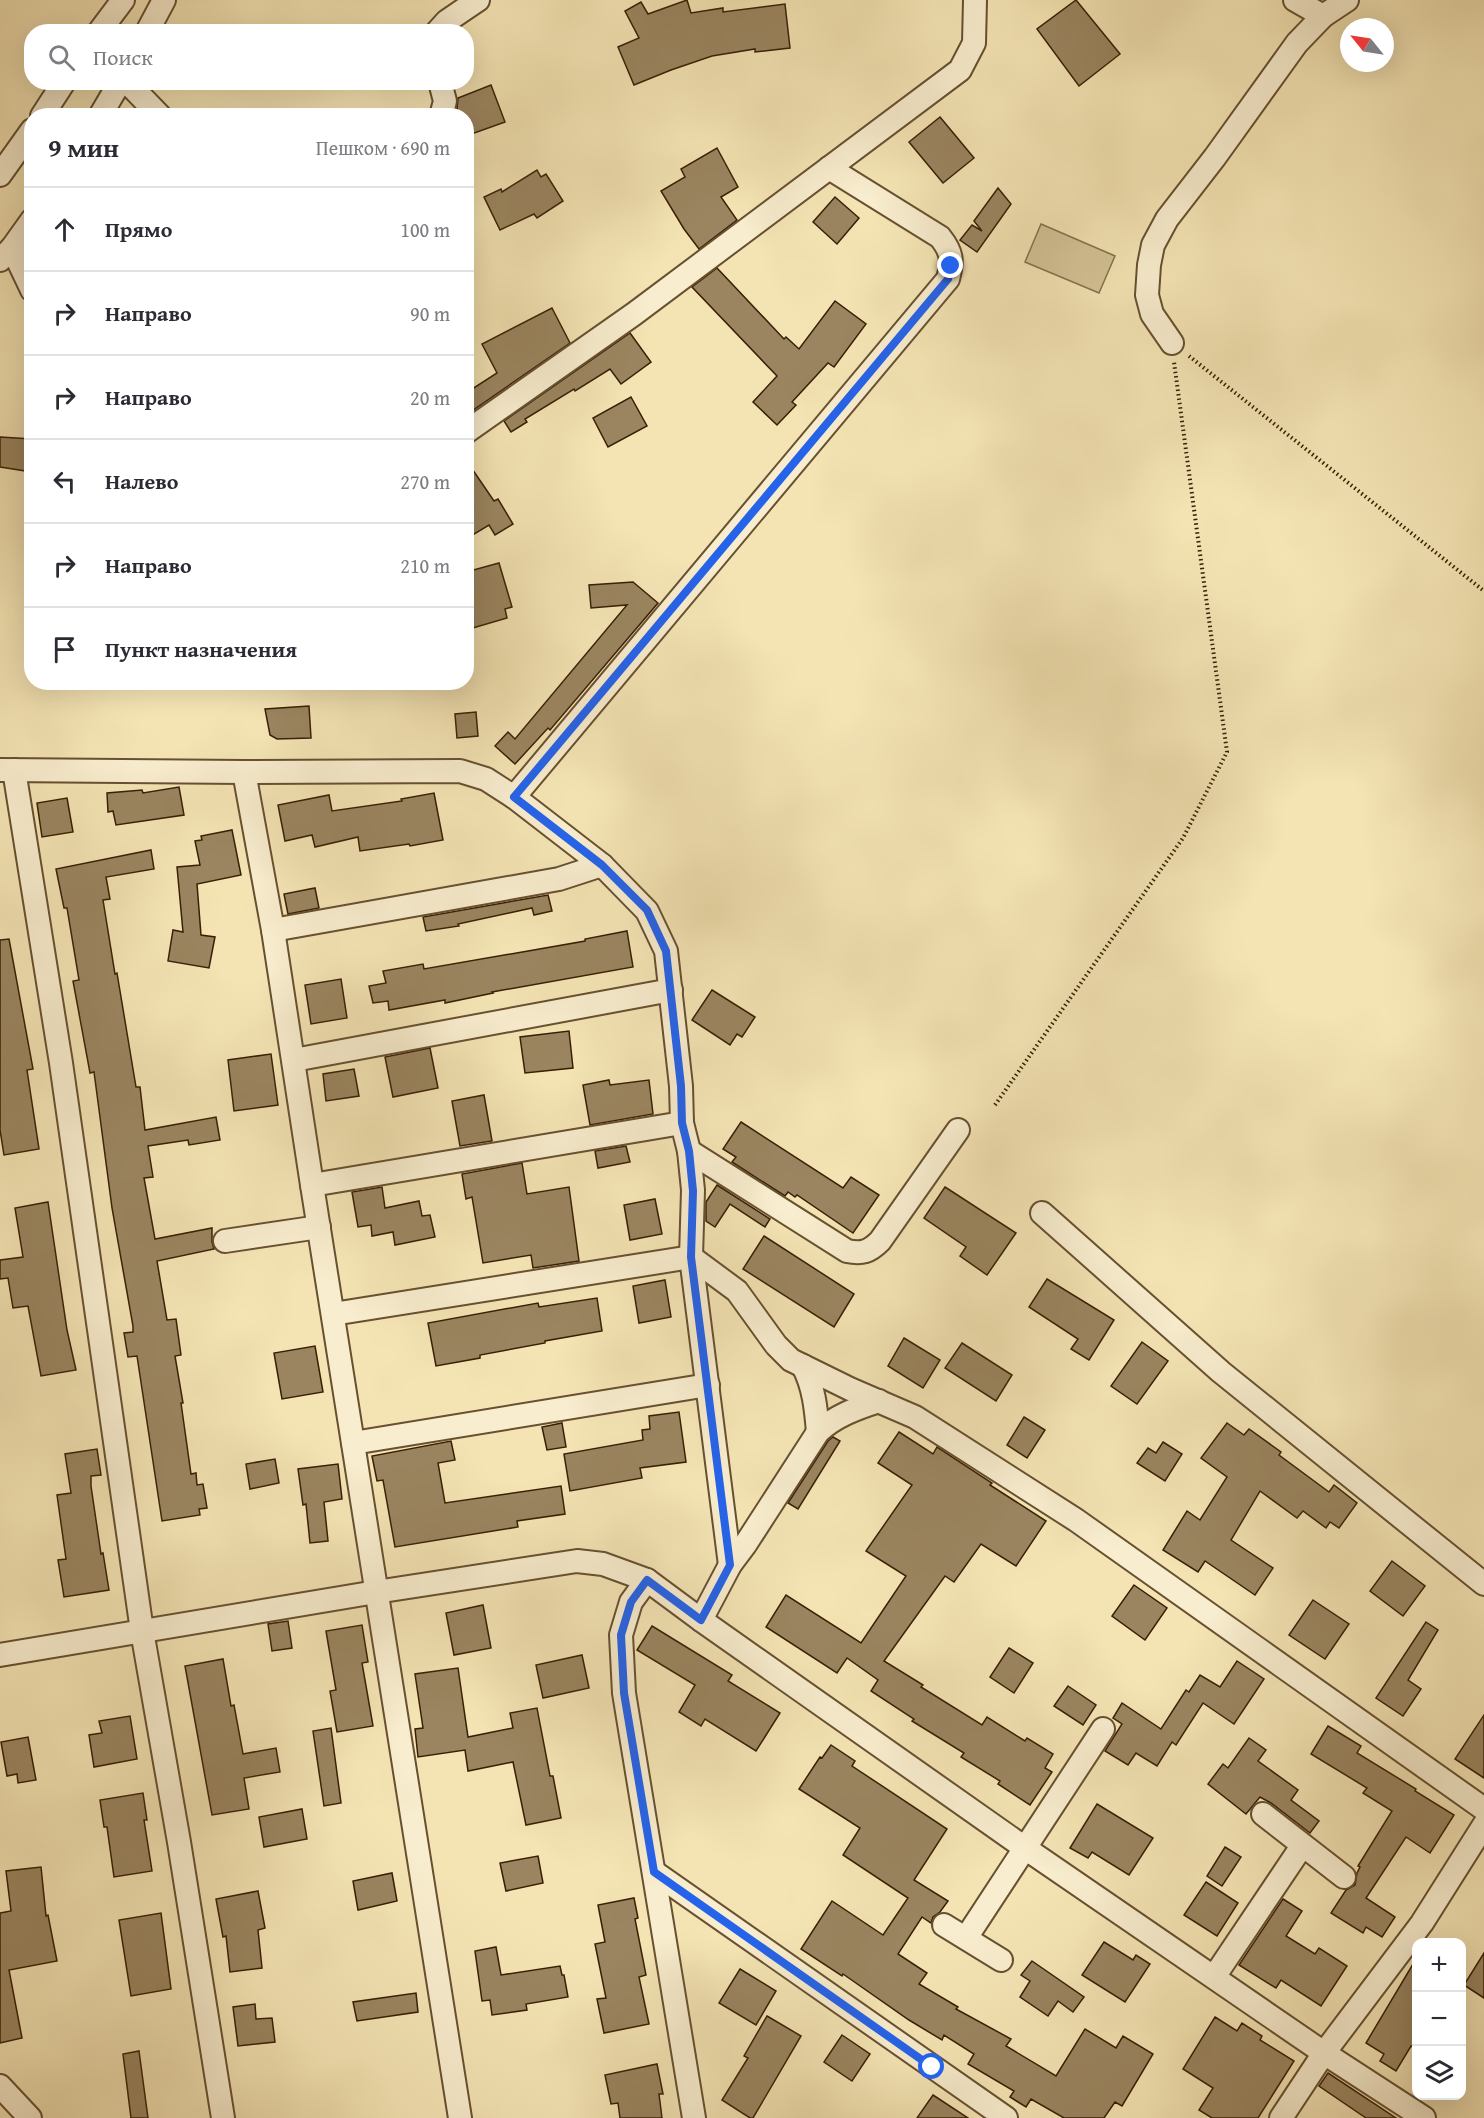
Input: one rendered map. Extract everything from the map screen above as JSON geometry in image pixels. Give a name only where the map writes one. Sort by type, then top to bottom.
[{"type":"street","points":[[105,24],[123,0]]},
{"type":"street","points":[[151,24],[164,0]]},
{"type":"street","points":[[444,24],[478,0]]},
{"type":"street","points":[[474,426],[634,314],[960,70],[974,43],[975,0]]},
{"type":"street","points":[[1295,0],[1323,16]]},
{"type":"street","points":[[1172,343],[1152,314],[1147,295],[1153,245],[1167,219],[1215,158],[1297,43],[1323,16],[1347,0]]},
{"type":"street","points":[[47,108],[59,90]]},
{"type":"street","points":[[105,108],[115,90]]},
{"type":"street","points":[[135,90],[152,108]]},
{"type":"street","points":[[442,90],[445,100],[443,108]]},
{"type":"street","points":[[0,175],[24,141]]},
{"type":"street","points":[[514,797],[948,279],[951,256],[940,237],[829,168]]},
{"type":"street","points":[[24,230],[6,254],[24,279]]},
{"type":"street","points":[[223,2118],[181,1853],[142,1631],[61,1063],[7,770],[460,771],[486,779],[514,797],[602,865],[647,910],[666,951],[671,990],[681,1086],[682,1123],[689,1151],[693,1191],[691,1257],[730,1565]]},
{"type":"street","points":[[244,772],[294,1060],[460,2118]]},
{"type":"street","points":[[273,930],[559,879],[602,865]]},
{"type":"street","points":[[294,1060],[671,990]]},
{"type":"street","points":[[312,1185],[682,1123]]},
{"type":"street","points":[[689,1151],[847,1251],[859,1254],[871,1250],[879,1241],[958,1130]]},
{"type":"street","points":[[1042,1213],[1221,1372],[1484,1584]]},
{"type":"street","points":[[225,1241],[319,1227]]},
{"type":"street","points":[[333,1314],[691,1257],[737,1291],[776,1345],[791,1360],[915,1417],[1076,1520],[1484,1809]]},
{"type":"street","points":[[803,1366],[810,1378],[818,1432]]},
{"type":"street","points":[[353,1443],[708,1385]]},
{"type":"street","points":[[701,1620],[730,1565],[746,1545],[818,1432],[826,1424],[844,1414],[879,1401]]},
{"type":"street","points":[[0,1655],[577,1561],[603,1564],[647,1580],[1025,1848],[1324,2053],[1424,2118]]},
{"type":"street","points":[[647,1580],[631,1602],[621,1635],[624,1693],[694,2118]]},
{"type":"street","points":[[966,1938],[1103,1729]]},
{"type":"street","points":[[1263,1814],[1344,1877]]},
{"type":"street","points":[[1281,2118],[1324,2053],[1422,1923],[1484,1825]]},
{"type":"street","points":[[1214,1977],[1302,1846]]},
{"type":"street","points":[[654,1872],[1006,2118]]},
{"type":"street","points":[[944,1924],[1001,1960]]},
{"type":"street","points":[[0,2086],[30,2118]]},
{"type":"path","points":[[1172,343],[1484,591]]},
{"type":"path","points":[[995,1105],[1183,838],[1227,752],[1172,343]]},
{"type":"shaded area","points":[[1041,224],[1115,256],[1099,293],[1025,262]]},
{"type":"building","points":[[687,0],[691,13],[723,8],[723,12],[785,4],[790,48],[755,52],[755,49],[712,56],[634,85],[618,47],[639,38],[625,11],[641,2],[648,14]]},
{"type":"building","points":[[1076,0],[1120,54],[1079,86],[1037,29]]},
{"type":"building","points":[[491,85],[505,122],[474,133],[474,108],[457,108],[458,98]]},
{"type":"building","points":[[940,117],[974,158],[943,183],[909,142]]},
{"type":"building","points":[[717,148],[738,187],[721,197],[737,220],[699,249],[661,191],[685,177],[681,169]]},
{"type":"building","points":[[537,170],[541,177],[546,174],[563,201],[537,218],[534,214],[500,230],[484,197],[501,189],[502,192]]},
{"type":"building","points":[[998,188],[1011,204],[977,252],[960,240],[972,225],[982,231],[974,221]]},
{"type":"building","points":[[835,197],[859,218],[837,244],[813,222]]},
{"type":"building","points":[[717,268],[784,339],[786,337],[799,349],[835,301],[866,324],[834,367],[828,363],[792,402],[796,405],[777,425],[753,402],[777,376],[692,287]]},
{"type":"building","points":[[552,308],[570,343],[474,409],[474,388],[497,373],[482,344]]},
{"type":"building","points":[[630,333],[651,362],[621,384],[610,369],[525,419],[527,422],[511,432],[504,421]]},
{"type":"building","points":[[631,397],[647,426],[608,447],[593,418]]},
{"type":"building","points":[[0,437],[24,438],[24,471],[0,467]]},
{"type":"building","points":[[474,472],[494,501],[498,499],[513,524],[495,535],[489,525],[474,534]]},
{"type":"building","points":[[499,563],[512,607],[505,609],[507,618],[474,628],[474,570]]},
{"type":"building","points":[[633,582],[658,603],[550,730],[548,728],[515,764],[495,746],[508,732],[515,739],[627,605],[591,608],[589,585]]},
{"type":"building","points":[[309,706],[311,738],[277,739],[270,735],[265,709]]},
{"type":"building","points":[[476,712],[478,736],[457,738],[455,714]]},
{"type":"building","points":[[179,787],[184,815],[116,825],[113,811],[108,812],[107,793],[142,790],[143,793]]},
{"type":"building","points":[[434,793],[443,840],[360,851],[358,837],[315,847],[312,835],[285,841],[278,805],[329,795],[332,811],[402,801],[401,799]]},
{"type":"building","points":[[67,798],[73,832],[42,837],[37,803]]},
{"type":"building","points":[[232,830],[241,875],[197,884],[201,935],[215,937],[209,968],[168,961],[173,930],[183,932],[177,867],[200,865],[195,841],[202,840],[201,836]]},
{"type":"building","points":[[151,850],[154,869],[106,877],[110,899],[103,900],[136,1087],[140,1087],[145,1130],[216,1117],[220,1140],[189,1145],[188,1140],[148,1146],[153,1177],[144,1178],[155,1239],[212,1228],[214,1249],[157,1261],[167,1320],[176,1319],[181,1355],[175,1356],[191,1474],[196,1473],[197,1485],[203,1484],[207,1508],[199,1509],[200,1515],[162,1521],[137,1356],[128,1357],[124,1333],[133,1332],[133,1326],[112,1208],[94,1072],[90,1073],[73,981],[79,980],[67,908],[64,908],[56,869]]},
{"type":"building","points":[[315,888],[319,908],[288,914],[284,894]]},
{"type":"building","points":[[548,895],[552,911],[534,915],[532,908],[458,924],[459,926],[426,931],[423,917]]},
{"type":"building","points":[[627,931],[633,967],[492,992],[445,1003],[445,1000],[389,1010],[388,1001],[373,1003],[369,986],[386,983],[383,971],[423,964],[424,969],[585,941],[585,939]]},
{"type":"building","points":[[9,939],[33,1069],[27,1070],[39,1149],[4,1155],[0,1130],[0,940]]},
{"type":"building","points":[[341,979],[347,1018],[311,1024],[305,985]]},
{"type":"building","points":[[712,990],[755,1017],[742,1037],[737,1034],[730,1045],[692,1020]]},
{"type":"building","points":[[569,1031],[573,1068],[525,1073],[520,1037]]},
{"type":"building","points":[[430,1048],[438,1088],[393,1097],[385,1057]]},
{"type":"building","points":[[271,1054],[278,1105],[234,1111],[228,1060]]},
{"type":"building","points":[[354,1069],[359,1096],[326,1101],[323,1074]]},
{"type":"building","points":[[609,1080],[610,1085],[649,1080],[653,1114],[590,1125],[583,1085]]},
{"type":"building","points":[[484,1095],[492,1141],[460,1146],[452,1101]]},
{"type":"building","points":[[741,1122],[843,1188],[851,1177],[879,1195],[853,1233],[797,1195],[795,1197],[788,1192],[785,1196],[732,1162],[736,1157],[723,1149]]},
{"type":"building","points":[[626,1146],[630,1162],[598,1168],[595,1151]]},
{"type":"building","points":[[522,1163],[527,1194],[569,1187],[579,1261],[533,1268],[531,1255],[483,1263],[472,1197],[466,1199],[462,1174]]},
{"type":"building","points":[[717,1185],[770,1219],[765,1227],[730,1204],[715,1227],[706,1221],[706,1202]]},
{"type":"building","points":[[382,1187],[385,1208],[419,1201],[422,1216],[430,1215],[435,1237],[395,1245],[393,1232],[372,1236],[371,1225],[358,1227],[352,1192]]},
{"type":"building","points":[[945,1187],[1016,1233],[987,1275],[960,1256],[966,1247],[924,1218]]},
{"type":"building","points":[[655,1199],[662,1234],[630,1240],[624,1205]]},
{"type":"building","points":[[48,1202],[67,1330],[76,1370],[41,1376],[28,1306],[13,1308],[8,1278],[0,1279],[0,1260],[23,1257],[15,1208]]},
{"type":"building","points":[[764,1236],[854,1294],[834,1327],[743,1269]]},
{"type":"building","points":[[1047,1279],[1114,1320],[1089,1360],[1071,1349],[1078,1339],[1029,1307]]},
{"type":"building","points":[[665,1280],[671,1317],[639,1323],[633,1286]]},
{"type":"building","points":[[597,1298],[602,1331],[545,1341],[545,1343],[480,1355],[480,1358],[436,1366],[428,1323],[538,1303],[539,1307]]},
{"type":"building","points":[[904,1338],[940,1360],[923,1388],[888,1366]]},
{"type":"building","points":[[1142,1342],[1168,1361],[1137,1404],[1111,1386]]},
{"type":"building","points":[[962,1343],[1012,1375],[996,1401],[945,1368]]},
{"type":"building","points":[[315,1346],[323,1392],[282,1399],[274,1353]]},
{"type":"building","points":[[679,1412],[686,1462],[640,1468],[642,1478],[570,1491],[564,1454],[643,1440],[642,1430],[650,1429],[649,1416]]},
{"type":"building","points":[[1024,1417],[1045,1430],[1027,1458],[1007,1445]]},
{"type":"building","points":[[562,1423],[566,1447],[547,1450],[542,1427]]},
{"type":"building","points":[[1227,1423],[1244,1435],[1249,1429],[1281,1452],[1279,1455],[1329,1492],[1334,1485],[1357,1503],[1339,1528],[1330,1522],[1326,1528],[1303,1511],[1297,1518],[1260,1491],[1231,1540],[1273,1568],[1255,1595],[1205,1561],[1198,1572],[1163,1550],[1187,1511],[1200,1520],[1227,1477],[1201,1458]]},
{"type":"building","points":[[899,1432],[933,1454],[937,1447],[1046,1521],[1016,1566],[981,1544],[954,1582],[945,1576],[884,1661],[982,1725],[987,1717],[1025,1741],[1027,1738],[1053,1754],[1045,1768],[1052,1772],[1030,1805],[998,1784],[1000,1781],[961,1757],[964,1753],[912,1721],[914,1719],[871,1691],[878,1680],[847,1658],[837,1673],[766,1627],[786,1595],[861,1643],[906,1576],[866,1551],[912,1485],[878,1463]]},
{"type":"building","points":[[833,1437],[840,1441],[798,1509],[788,1503],[828,1441]]},
{"type":"building","points":[[451,1441],[455,1460],[438,1463],[445,1503],[561,1486],[565,1514],[517,1521],[518,1527],[395,1547],[383,1480],[377,1481],[372,1456]]},
{"type":"building","points":[[1163,1442],[1182,1454],[1165,1481],[1137,1463],[1148,1448],[1156,1453]]},
{"type":"building","points":[[97,1449],[101,1475],[91,1476],[91,1486],[109,1590],[64,1597],[58,1560],[66,1559],[57,1495],[71,1493],[65,1454]]},
{"type":"building","points":[[275,1459],[279,1483],[250,1489],[246,1464]]},
{"type":"building","points":[[338,1464],[342,1499],[324,1502],[328,1541],[310,1543],[306,1504],[303,1505],[298,1469]]},
{"type":"building","points":[[1392,1561],[1425,1586],[1403,1616],[1370,1591]]},
{"type":"building","points":[[1134,1585],[1167,1608],[1145,1640],[1112,1616]]},
{"type":"building","points":[[1313,1600],[1349,1624],[1325,1659],[1289,1635]]},
{"type":"building","points":[[483,1605],[491,1648],[454,1655],[446,1613]]},
{"type":"building","points":[[288,1621],[292,1648],[272,1651],[268,1624]]},
{"type":"building","points":[[1426,1622],[1438,1630],[1408,1680],[1421,1689],[1403,1716],[1376,1698]]},
{"type":"building","points":[[362,1625],[368,1662],[362,1663],[373,1726],[337,1732],[330,1691],[336,1690],[326,1631]]},
{"type":"building","points":[[652,1626],[732,1675],[728,1681],[780,1713],[756,1751],[705,1719],[701,1726],[679,1712],[695,1685],[637,1650]]},
{"type":"building","points":[[1009,1648],[1033,1663],[1014,1693],[990,1677]]},
{"type":"building","points":[[582,1655],[589,1688],[543,1698],[536,1665]]},
{"type":"building","points":[[223,1659],[231,1706],[234,1705],[243,1754],[276,1748],[280,1772],[244,1778],[249,1809],[212,1815],[185,1666]]},
{"type":"building","points":[[1237,1661],[1264,1679],[1234,1724],[1203,1703],[1176,1745],[1172,1742],[1157,1766],[1136,1753],[1128,1765],[1105,1751],[1122,1724],[1113,1718],[1122,1703],[1161,1729],[1186,1690],[1189,1692],[1200,1675],[1220,1687]]},
{"type":"building","points":[[458,1668],[468,1737],[513,1728],[510,1713],[537,1708],[561,1818],[526,1825],[513,1762],[468,1771],[465,1750],[418,1757],[415,1729],[423,1728],[415,1674]]},
{"type":"building","points":[[1068,1686],[1096,1705],[1083,1725],[1054,1706]]},
{"type":"building","points":[[1484,1715],[1484,1778],[1455,1759]]},
{"type":"building","points":[[130,1716],[137,1759],[94,1767],[89,1735],[102,1733],[99,1721]]},
{"type":"building","points":[[1328,1726],[1361,1746],[1357,1753],[1454,1815],[1430,1853],[1406,1837],[1366,1898],[1395,1917],[1382,1937],[1366,1927],[1363,1933],[1331,1913],[1346,1890],[1355,1885],[1360,1867],[1358,1866],[1392,1811],[1363,1793],[1367,1788],[1311,1754]]},
{"type":"building","points":[[331,1728],[341,1803],[324,1806],[313,1731]]},
{"type":"building","points":[[28,1737],[36,1780],[18,1783],[17,1774],[7,1776],[1,1742]]},
{"type":"building","points":[[1249,1738],[1266,1750],[1258,1761],[1298,1790],[1291,1800],[1319,1821],[1310,1833],[1260,1797],[1246,1814],[1208,1784],[1223,1764],[1228,1768]]},
{"type":"building","points":[[831,1745],[855,1761],[852,1766],[947,1829],[914,1880],[948,1901],[933,1917],[931,1923],[922,1917],[898,1954],[927,1973],[919,1984],[958,2007],[956,2009],[1011,2039],[1006,2046],[1056,2076],[1085,2029],[1116,2048],[1123,2036],[1153,2054],[1122,2106],[1115,2102],[1104,2118],[1064,2118],[1031,2099],[1026,2107],[1010,2097],[1014,2091],[968,2064],[974,2054],[944,2035],[942,2040],[909,2020],[843,1974],[842,1976],[801,1949],[832,1901],[883,1935],[908,1898],[843,1855],[860,1828],[799,1789],[820,1757],[822,1758]]},
{"type":"building","points":[[143,1793],[147,1820],[144,1820],[152,1871],[114,1877],[107,1827],[104,1827],[100,1800]]},
{"type":"building","points":[[1097,1804],[1153,1838],[1129,1875],[1092,1852],[1088,1858],[1070,1848]]},
{"type":"building","points":[[302,1809],[307,1839],[264,1847],[259,1817]]},
{"type":"building","points":[[1225,1847],[1241,1857],[1222,1886],[1207,1876]]},
{"type":"building","points":[[538,1856],[543,1883],[506,1891],[500,1863]]},
{"type":"building","points":[[41,1867],[46,1916],[48,1915],[57,1961],[9,1970],[22,2038],[0,2043],[0,1913],[11,1911],[6,1871]]},
{"type":"building","points":[[392,1873],[397,1901],[358,1910],[353,1881]]},
{"type":"building","points":[[1206,1882],[1238,1903],[1217,1936],[1184,1915]]},
{"type":"building","points":[[258,1891],[265,1928],[258,1930],[262,1968],[230,1972],[226,1936],[223,1937],[216,1899]]},
{"type":"building","points":[[634,1898],[638,1918],[635,1919],[646,1975],[639,1977],[649,2024],[604,2033],[597,1999],[606,1998],[595,1944],[605,1942],[598,1905]]},
{"type":"building","points":[[1283,1899],[1302,1911],[1286,1936],[1315,1954],[1319,1948],[1347,1966],[1321,2006],[1281,1980],[1276,1988],[1239,1965]]},
{"type":"building","points":[[161,1913],[171,1989],[131,1996],[119,1920]]},
{"type":"building","points":[[1104,1942],[1133,1960],[1136,1955],[1150,1964],[1125,2002],[1082,1975]]},
{"type":"building","points":[[496,1947],[501,1975],[560,1966],[568,1997],[526,2004],[527,2010],[492,2015],[490,2000],[482,2001],[475,1951]]},
{"type":"building","points":[[1484,1953],[1484,1998],[1466,1986],[1466,1982]]},
{"type":"building","points":[[1032,1961],[1084,1997],[1073,2012],[1058,2001],[1048,2016],[1020,1997],[1030,1981],[1021,1975]]},
{"type":"building","points":[[1412,1966],[1412,2047],[1396,2071],[1380,2061],[1384,2054],[1366,2043]]},
{"type":"building","points":[[740,1969],[776,1991],[756,2025],[719,2003]]},
{"type":"building","points":[[416,1993],[418,2012],[357,2021],[353,2002]]},
{"type":"building","points":[[255,2004],[256,2019],[272,2018],[275,2042],[238,2046],[233,2007]]},
{"type":"building","points":[[767,2016],[801,2036],[753,2118],[750,2118],[722,2100],[748,2058],[744,2056]]},
{"type":"building","points":[[1215,2017],[1237,2031],[1242,2023],[1262,2036],[1260,2040],[1294,2061],[1258,2118],[1212,2118],[1199,2110],[1213,2088],[1183,2069]]},
{"type":"building","points":[[842,2035],[870,2054],[852,2081],[824,2062]]},
{"type":"building","points":[[139,2051],[148,2118],[131,2118],[123,2054]]},
{"type":"building","points":[[657,2064],[663,2094],[659,2094],[662,2118],[620,2118],[618,2103],[611,2104],[605,2075]]},
{"type":"building","points":[[1328,2073],[1396,2118],[1366,2118],[1319,2086]]},
{"type":"building","points":[[933,2095],[968,2118],[917,2118]]},
{"type":"route","points":[[932,2067],[654,1872],[624,1693],[621,1635],[631,1602],[647,1580],[701,1620],[730,1565],[691,1257],[693,1191],[689,1151],[682,1123],[681,1086],[666,951],[647,910],[602,865],[514,797],[948,279],[951,266]]}]
